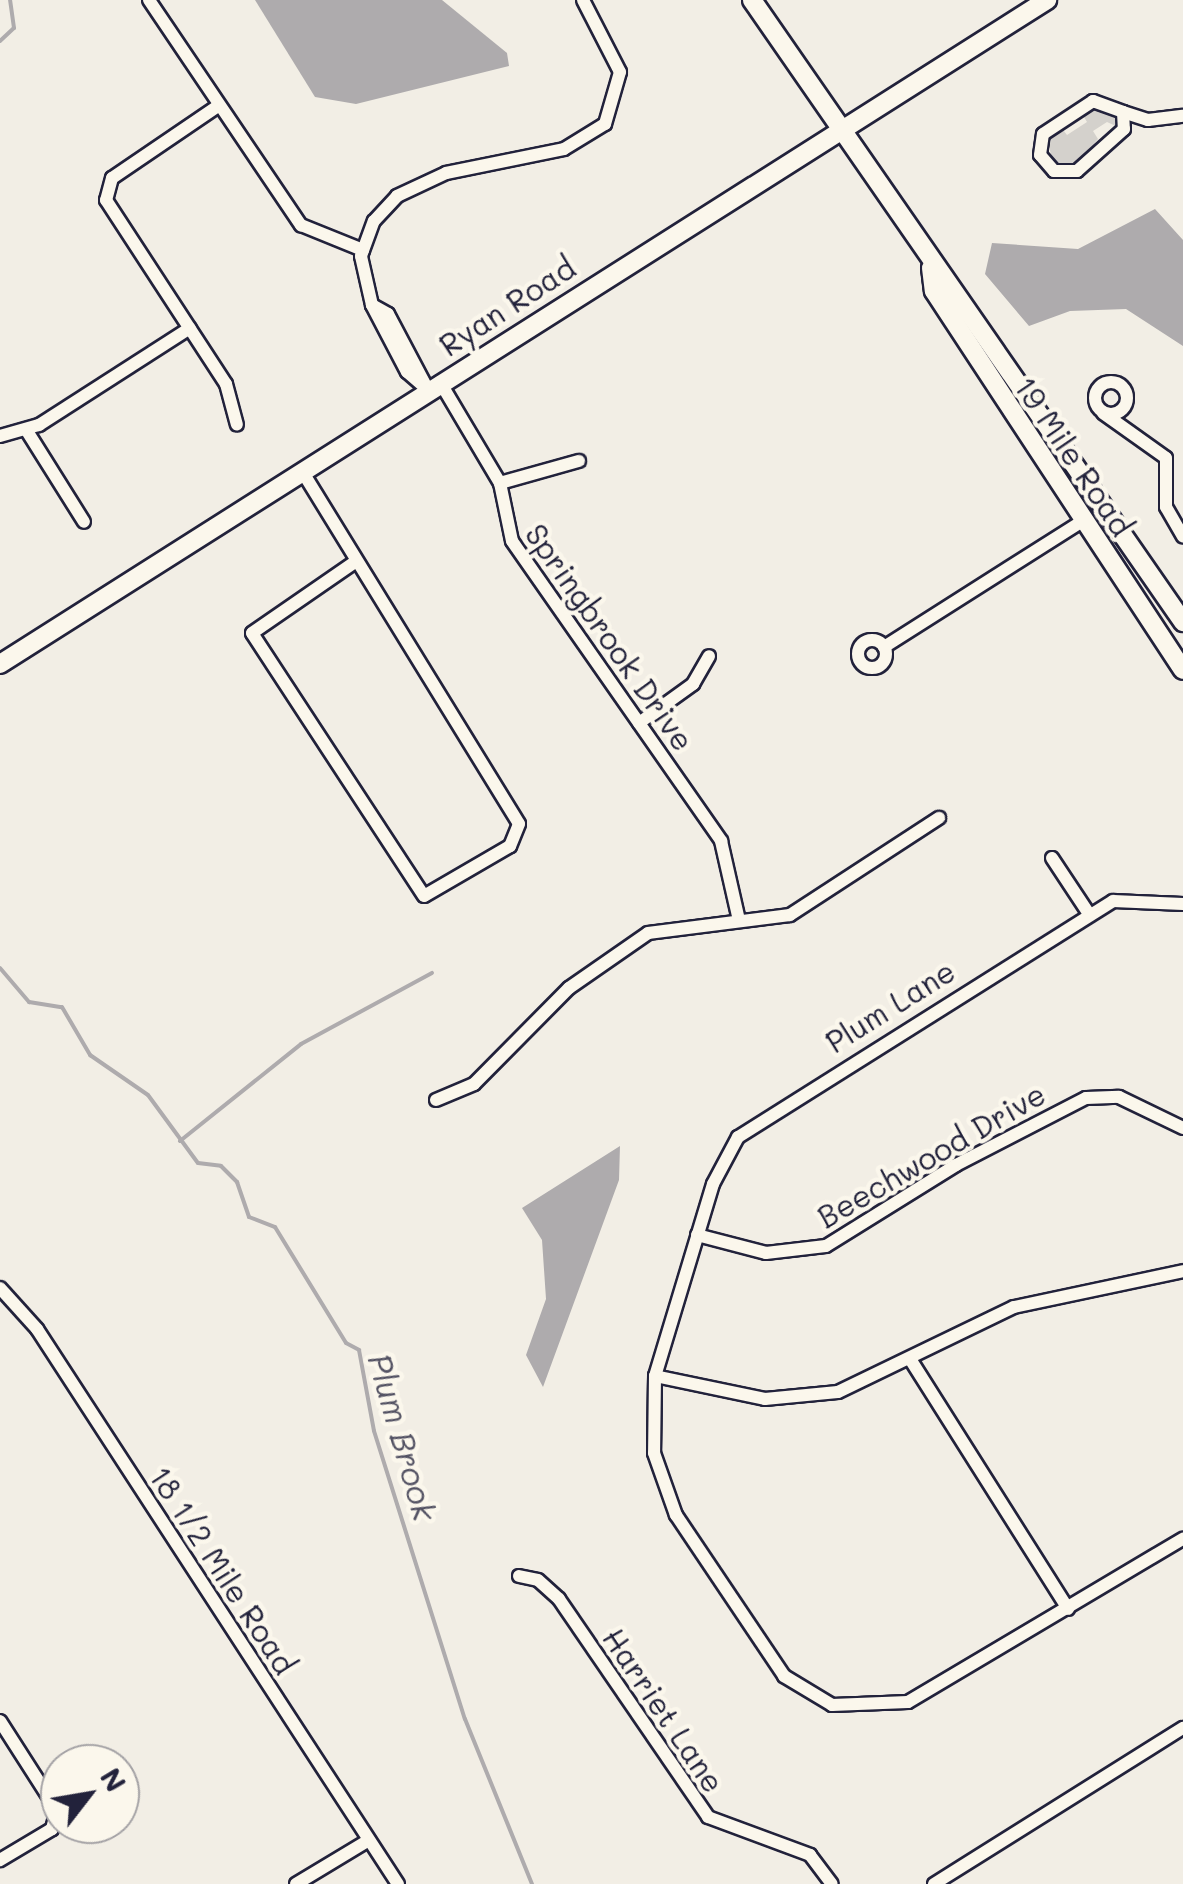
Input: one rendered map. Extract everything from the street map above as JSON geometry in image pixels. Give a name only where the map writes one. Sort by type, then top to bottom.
[{"type":"main road","name":"19 Mile Road","points":[[752,0],[930,268],[951,317],[1181,666]]},
{"type":"main road","name":"Ryan Road","points":[[0,664],[1047,0]]},
{"type":"main road","name":"19 Mile Road","points":[[930,268],[973,310],[1183,622]]},
{"type":"main road","points":[[951,317],[960,308],[973,310]]},
{"type":"main road","points":[[1057,480],[1070,470],[1085,476]]},
{"type":"street","points":[[149,0],[300,225],[363,250],[374,221],[407,190],[582,142],[605,124],[618,94],[618,60],[583,0]]},
{"type":"street","points":[[1141,119],[1072,173],[1054,171],[1040,155],[1046,130],[1086,104],[1100,100],[1141,119],[1183,116]]},
{"type":"street","points":[[218,106],[105,190],[109,208],[230,392],[237,425]]},
{"type":"street","points":[[1122,112],[1124,129]]},
{"type":"street","name":"Springbrook Drive","points":[[363,250],[372,305],[388,314],[500,483],[505,530],[721,841],[739,920]]},
{"type":"street","points":[[0,436],[26,431],[190,328]]},
{"type":"street","points":[[1126,426],[1122,410],[1127,395],[1111,382],[1095,394],[1103,412],[1166,458],[1166,507],[1183,536]]},
{"type":"street","points":[[1103,412],[1122,410]]},
{"type":"street","points":[[26,431],[84,522]]},
{"type":"street","points":[[500,483],[579,461]]},
{"type":"street","points":[[302,470],[520,836],[424,896],[252,633],[355,562]]},
{"type":"street","points":[[884,647],[1084,520]]},
{"type":"street","points":[[639,723],[692,684],[710,656]]},
{"type":"street","points":[[436,1100],[474,1084],[569,988],[648,933],[803,909],[939,818]]},
{"type":"street","points":[[1052,858],[1089,914]]},
{"type":"street","name":"Plum Lane","points":[[1068,1610],[908,1702],[832,1704],[784,1676],[676,1515],[654,1454],[655,1376],[697,1235],[738,1137],[1113,900],[1178,903]]},
{"type":"street","name":"Beechwood Drive","points":[[697,1235],[766,1253],[826,1246],[956,1165],[1086,1098],[1138,1103],[1183,1128]]},
{"type":"street","points":[[655,1376],[765,1399],[838,1392],[912,1362],[1014,1307],[1183,1271]]},
{"type":"street","name":"18 1/2 Mile Road","points":[[0,1288],[37,1329],[398,1884]]},
{"type":"street","points":[[912,1362],[1068,1610],[1183,1539]]},
{"type":"street","name":"Harriet Lane","points":[[519,1576],[538,1580],[559,1599],[708,1817],[810,1855],[832,1884]]},
{"type":"street","points":[[0,1721],[57,1810],[52,1830],[0,1860]]},
{"type":"street","points":[[934,1884],[1183,1728]]},
{"type":"street","points":[[296,1884],[369,1840]]},
{"type":"shaded area","points":[[255,0],[442,0],[507,53],[509,66],[356,104],[315,97]]},
{"type":"shaded area","points":[[1098,106],[1118,115],[1118,127],[1107,122],[1093,131],[1098,139],[1074,166],[1053,164],[1047,137],[1060,126],[1067,135],[1087,122],[1081,112]]},
{"type":"shaded area","points":[[1155,209],[1183,240],[1183,346],[1126,309],[1070,311],[1029,326],[985,274],[992,243],[1078,249]]},
{"type":"shaded area","points":[[620,1146],[619,1180],[543,1387],[526,1355],[546,1299],[542,1240],[522,1208]]},
{"type":"waterway","name":"Plum Brook","points":[[0,41],[14,28],[10,0]]},
{"type":"waterway","name":"Plum Brook","points":[[0,968],[29,1002],[62,1007],[90,1055],[148,1095],[198,1163],[221,1166],[237,1182],[249,1217],[275,1227],[346,1343],[359,1350],[374,1431],[465,1719],[532,1884]]},
{"type":"waterway","points":[[180,1141],[301,1044],[432,973]]}]
